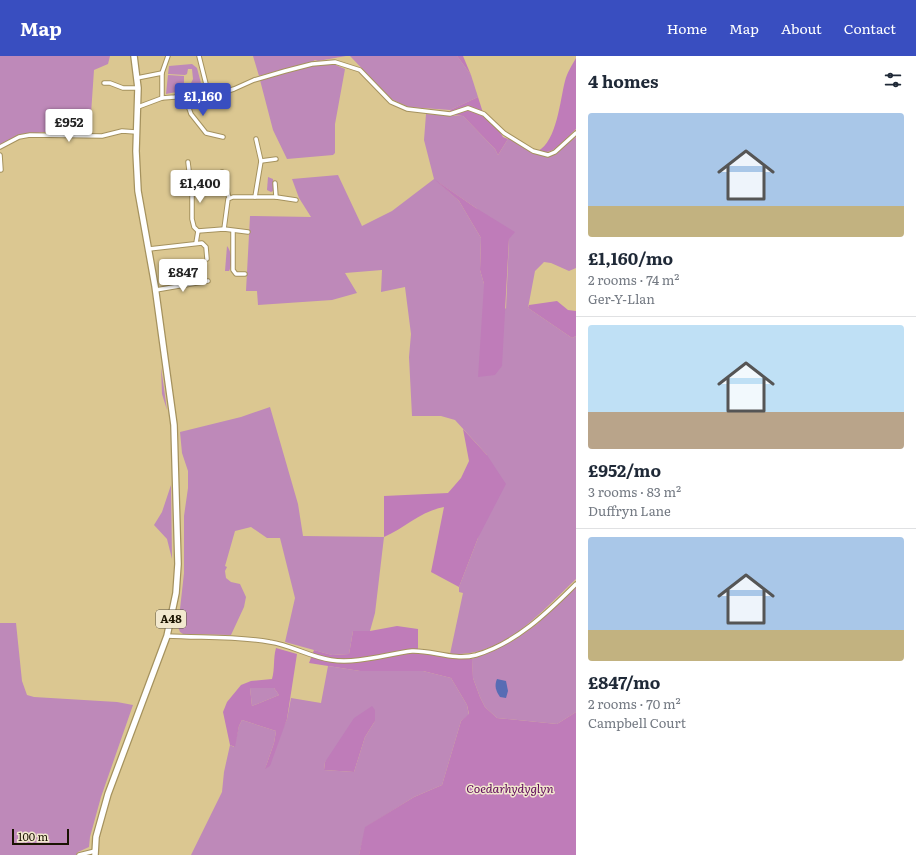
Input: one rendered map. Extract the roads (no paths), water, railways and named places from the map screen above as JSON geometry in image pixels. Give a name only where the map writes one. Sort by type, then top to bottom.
[{"type":"main road","name":"A48","points":[[95,853],[99,823],[108,794],[167,636],[174,606],[177,576],[176,457],[173,412],[156,290],[138,191],[136,132],[138,88],[134,56]]},
{"type":"street","points":[[162,98],[162,73],[168,56]]},
{"type":"street","points":[[199,56],[207,88]]},
{"type":"street","points":[[138,107],[162,98],[207,88],[221,93],[254,80],[285,71],[312,64],[335,62],[360,70],[391,102],[407,109],[450,114],[468,108],[484,114],[504,133],[533,151],[548,155],[555,152],[576,133]]},
{"type":"street","points":[[137,78],[162,73]]},
{"type":"street","points":[[104,83],[110,83],[123,88],[138,88]]},
{"type":"street","points":[[184,94],[191,114],[206,133],[224,137]]},
{"type":"street","points":[[0,147],[19,138],[30,135],[102,136],[122,131],[136,132]]},
{"type":"street","points":[[254,197],[261,162],[256,138]]},
{"type":"street","points":[[0,155],[1,170]]},
{"type":"street","points":[[261,162],[276,159]]},
{"type":"street","points":[[188,162],[192,196],[192,219],[193,225],[198,231],[196,243]]},
{"type":"street","points":[[221,181],[222,172]]},
{"type":"street","points":[[207,180],[221,181],[226,185],[226,191],[229,198]]},
{"type":"street","points":[[275,183],[276,197]]},
{"type":"street","points":[[229,198],[276,197],[296,200]]},
{"type":"street","points":[[224,228],[226,203],[229,198]]},
{"type":"street","points":[[198,231],[224,228],[233,231],[248,232]]},
{"type":"street","points":[[233,231],[233,270],[236,274],[245,274]]},
{"type":"street","points":[[149,249],[163,246],[182,246],[196,243],[205,245],[207,259]]},
{"type":"street","points":[[156,290],[208,281]]},
{"type":"street","points":[[167,636],[230,638],[271,642],[332,660],[380,658],[414,651],[447,656],[474,656],[512,638],[523,631],[576,584]]},
{"type":"street","points":[[79,855],[95,853]]},
{"type":"water","points":[[497,679],[506,681],[508,691],[506,698],[500,697],[497,693]]},
{"type":"park label","name":"Coedarhydyglyn","points":[[510,789]]}]
